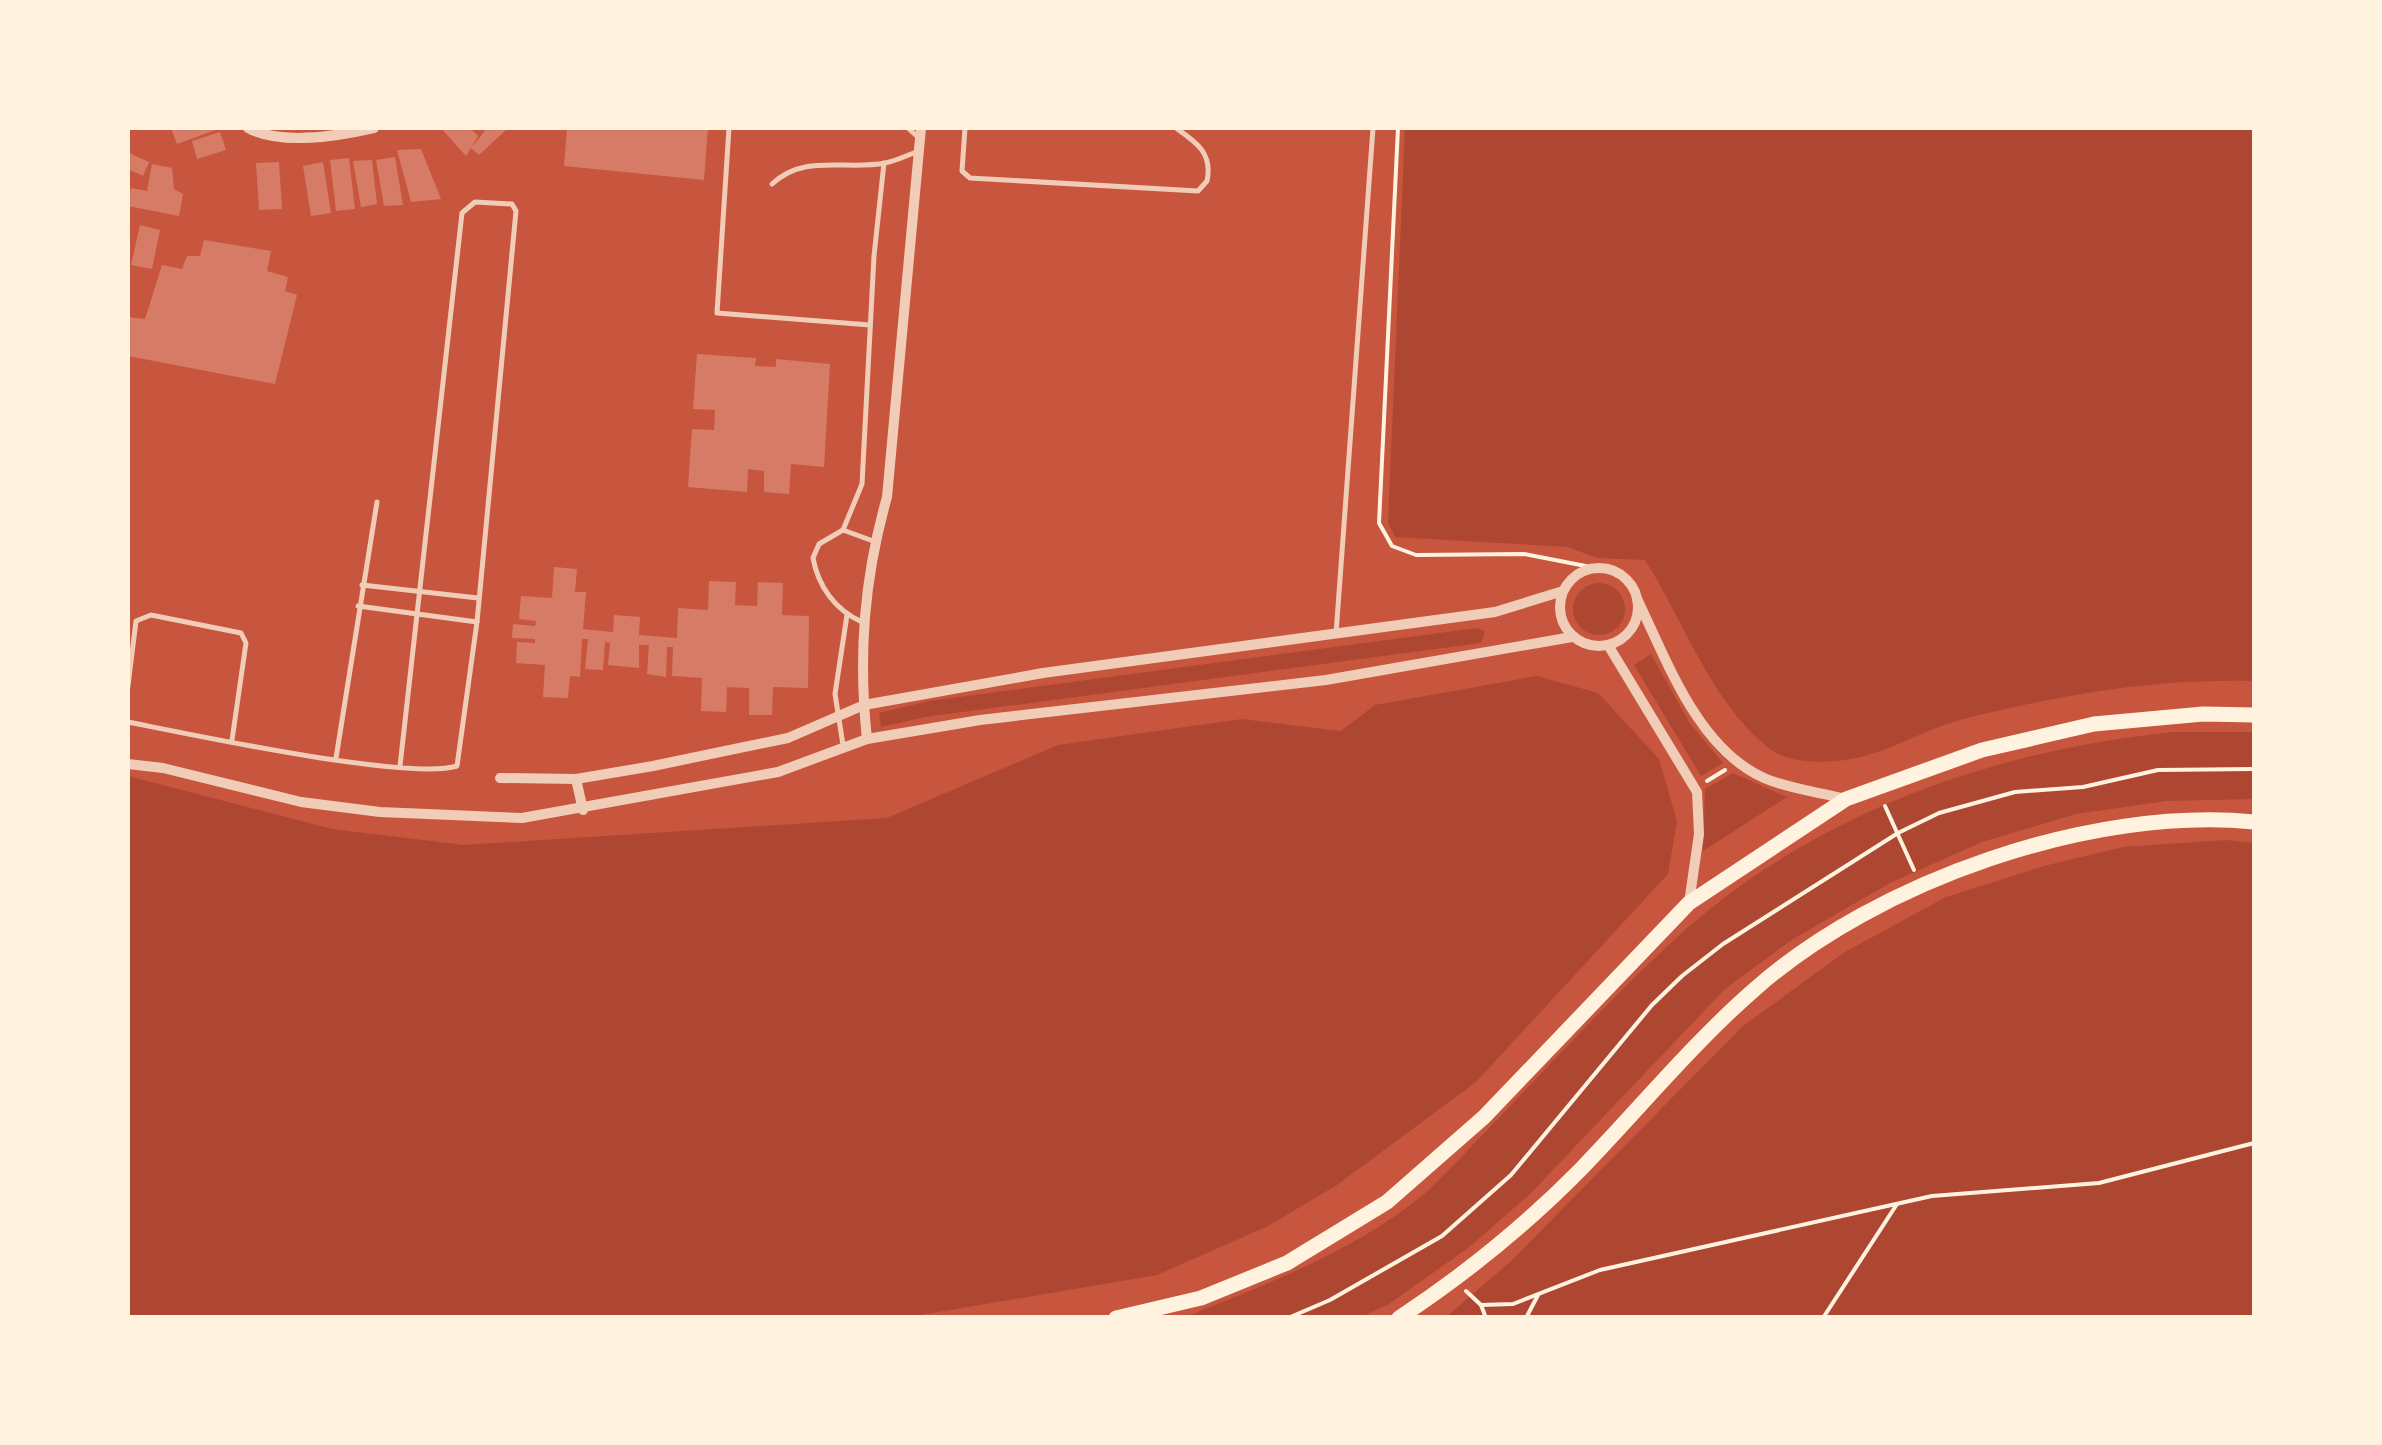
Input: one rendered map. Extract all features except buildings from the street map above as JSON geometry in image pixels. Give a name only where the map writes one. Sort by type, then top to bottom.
[{"type":"main road","points":[[1116,1318],[1202,1298],[1286,1263],[1387,1202],[1484,1117],[1689,903],[1846,798],[1982,750],[2094,724],[2203,714],[2254,716]]},
{"type":"main road","points":[[1399,1318],[1456,1280],[1578,1172],[1694,1048],[1776,971],[1866,914],[1979,860],[2058,838],[2143,826],[2254,822]]},
{"type":"street","points":[[248,128],[323,137],[374,128]]},
{"type":"street","points":[[867,739],[862,622],[873,542],[887,497],[921,139]]},
{"type":"street","points":[[1572,637],[1562,620],[1563,591],[1571,579],[1596,568],[1622,576],[1638,599],[1694,712],[1739,762],[1762,777],[1846,798]]},
{"type":"street","points":[[500,778],[576,779],[788,738],[864,705],[1043,673],[1336,637],[1495,612],[1563,591]]},
{"type":"street","points":[[128,764],[163,768],[301,802],[380,812],[522,818],[778,772],[867,739],[980,720],[1326,680],[1572,637],[1595,646],[1608,644],[1632,627],[1638,599]]},
{"type":"street","points":[[1608,644],[1695,788],[1698,834],[1689,903]]},
{"type":"street","points":[[576,779],[583,810]]},
{"type":"lane","points":[[729,128],[717,313],[870,325]]},
{"type":"lane","points":[[772,184],[787,170],[807,165],[884,163],[921,139],[908,128]]},
{"type":"lane","points":[[966,128],[962,171],[970,178],[1198,191],[1207,181],[1206,157],[1200,145],[1176,128]]},
{"type":"lane","points":[[1336,637],[1372,128]]},
{"type":"lane","points":[[862,622],[847,615],[822,588],[812,558],[819,544],[843,530],[862,484],[884,163]]},
{"type":"lane","points":[[128,722],[336,758],[400,766],[457,766],[479,598],[516,211],[512,204],[474,202],[462,212],[420,615],[400,766]]},
{"type":"lane","points":[[336,758],[377,502]]},
{"type":"lane","points":[[843,530],[873,542]]},
{"type":"lane","points":[[362,585],[479,598]]},
{"type":"lane","points":[[358,606],[476,622]]},
{"type":"lane","points":[[844,748],[836,716],[847,615]]},
{"type":"lane","points":[[128,686],[136,621],[140,618],[151,616],[241,633],[246,643],[232,740]]},
{"type":"path","points":[[1398,128],[1379,524],[1392,546],[1416,555],[1524,554],[1596,568]]},
{"type":"path","points":[[1695,788],[1739,762]]},
{"type":"path","points":[[1877,788],[1922,887]]},
{"type":"path","points":[[1481,1305],[1513,1304],[1600,1270],[1897,1204],[1959,1191],[2098,1183],[2254,1142]]},
{"type":"path","points":[[1823,1318],[1897,1204]]},
{"type":"path","points":[[1456,1280],[1481,1305],[1486,1318]]},
{"type":"path","points":[[1526,1318],[1538,1294]]},
{"type":"shaded area","points":[[1405,128],[2254,128],[2254,681],[2143,685],[2070,696],[1960,720],[1860,757],[1803,761],[1773,751],[1728,705],[1645,560],[1597,558],[1568,547],[1395,537],[1388,523]]},
{"type":"shaded area","points":[[1599,583],[1617,591],[1625,609],[1617,627],[1599,635],[1581,627],[1573,609],[1581,591]]},
{"type":"shaded area","points":[[1477,628],[1485,631],[1481,643],[925,717],[881,727],[879,713],[929,701]]},
{"type":"shaded area","points":[[1651,654],[1689,722],[1723,763],[1701,776],[1634,665]]},
{"type":"shaded area","points":[[1537,676],[1598,693],[1659,759],[1677,821],[1668,874],[1476,1082],[1337,1185],[1268,1226],[1157,1275],[909,1317],[128,1317],[128,776],[332,829],[464,845],[887,818],[1058,745],[1242,719],[1341,731],[1375,705]]},
{"type":"shaded area","points":[[2173,732],[2254,732],[2254,799],[2166,801],[2076,814],[1982,842],[1890,883],[1793,939],[1725,989],[1529,1195],[1468,1248],[1389,1304],[1361,1317],[1183,1318],[1339,1250],[1397,1215],[1449,1170],[1673,941],[1726,896],[1783,857],[1843,824],[1971,773],[2105,741]]},
{"type":"shaded area","points":[[1733,773],[1787,797],[1703,851],[1705,789]]},
{"type":"shaded area","points":[[2226,840],[2254,843],[2254,1317],[1445,1318],[1511,1261],[1743,1026],[1845,952],[1946,897],[2044,866],[2123,847]]}]
